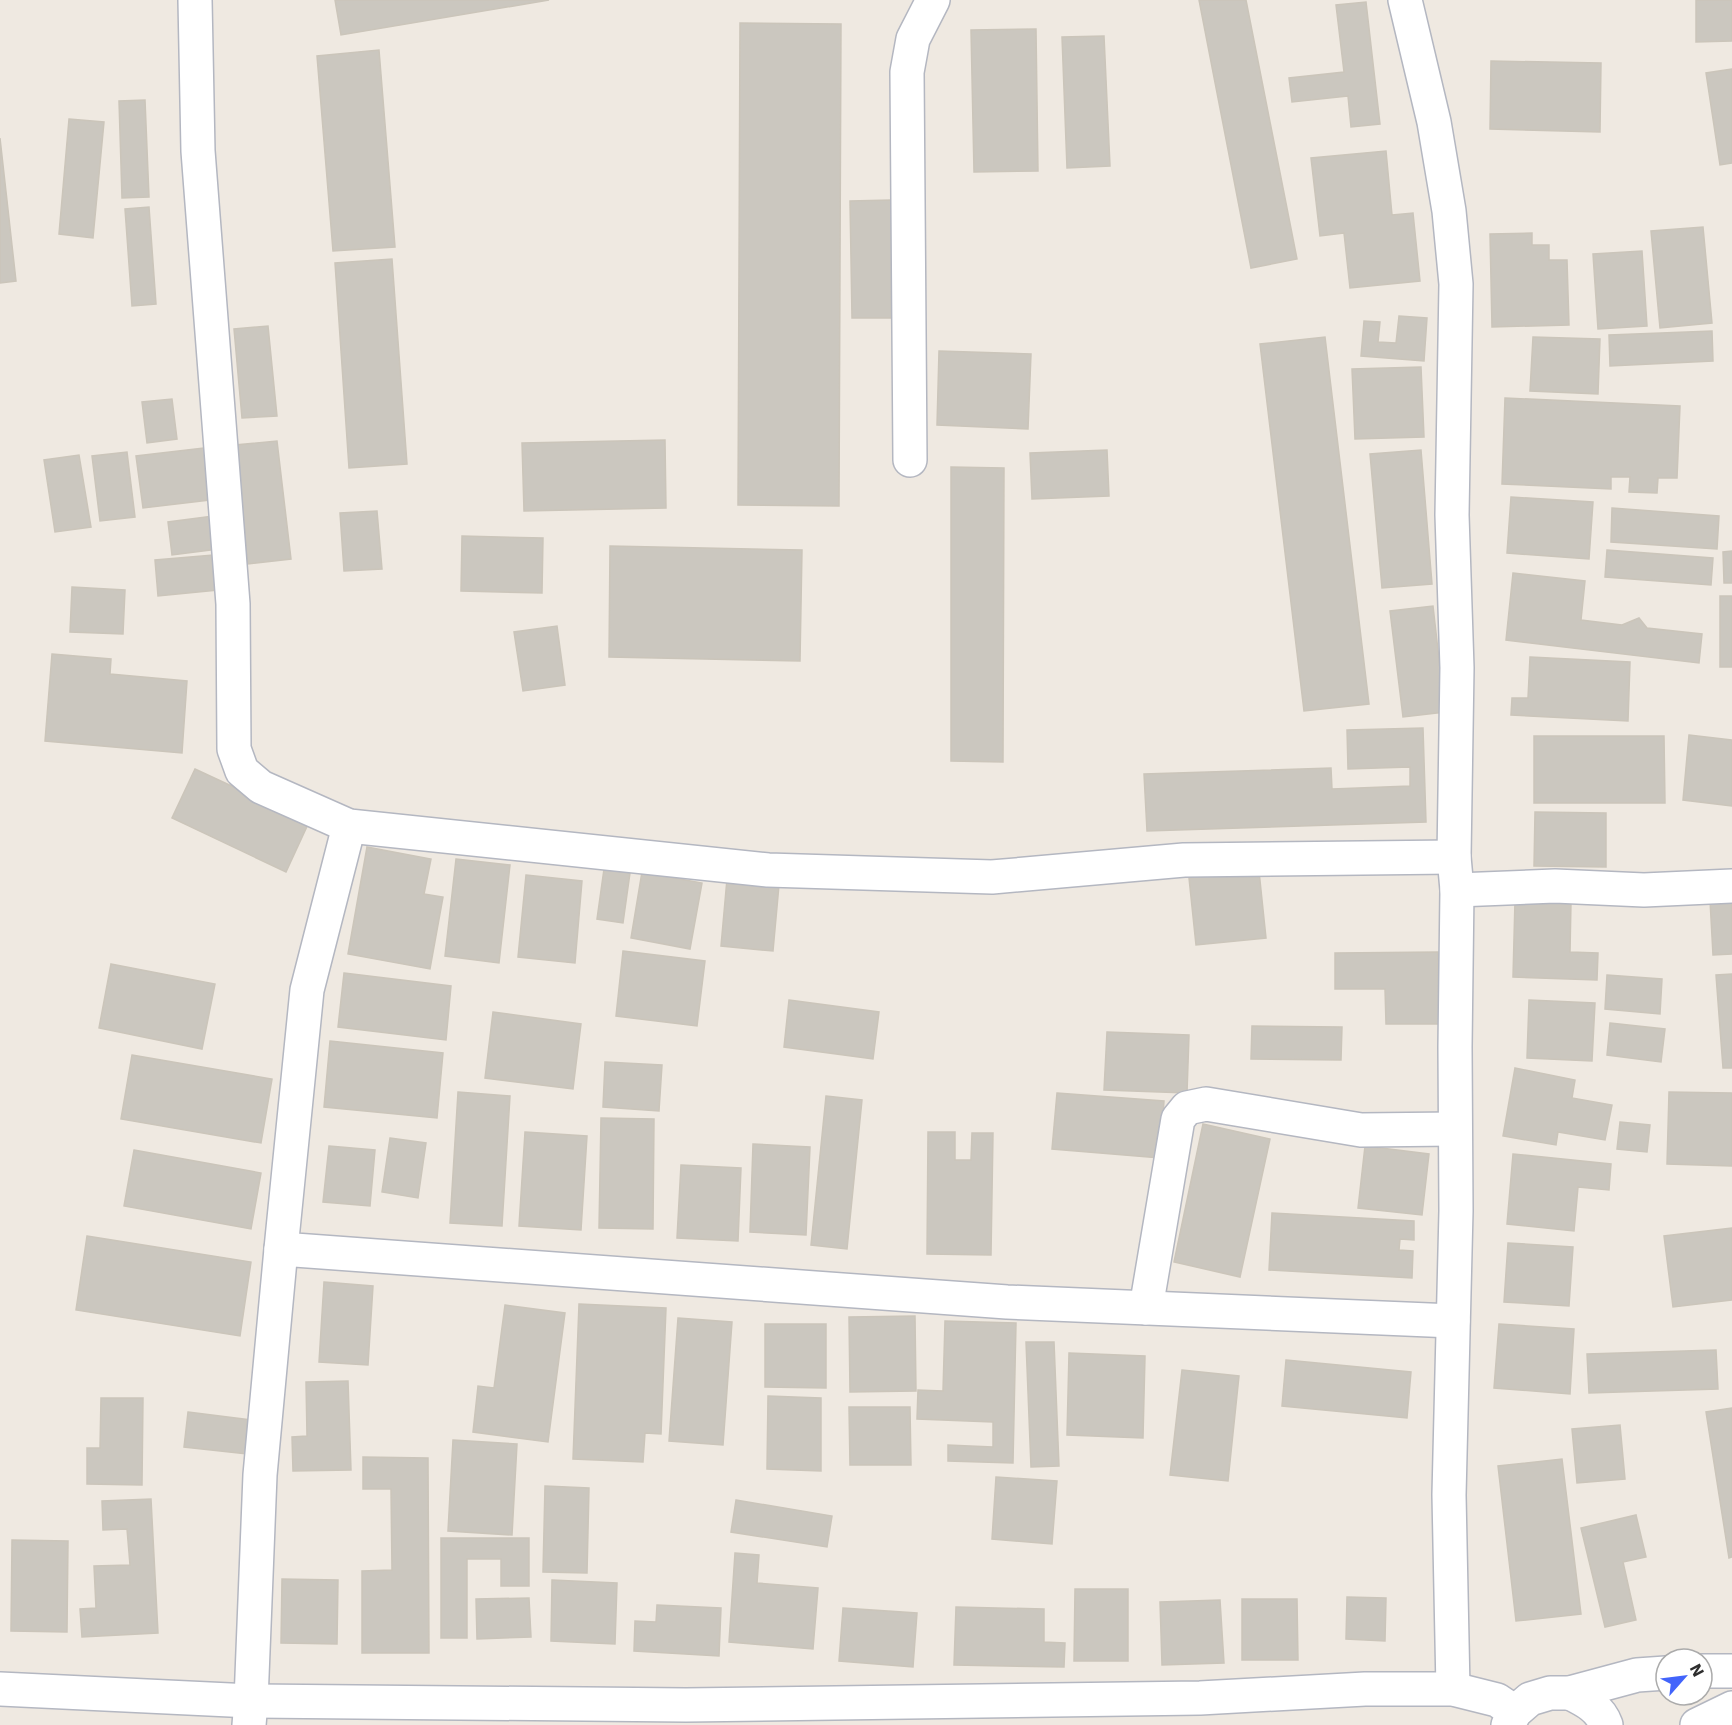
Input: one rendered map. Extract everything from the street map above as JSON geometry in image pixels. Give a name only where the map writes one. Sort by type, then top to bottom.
[{"type":"street","points":[[195,0],[198,151],[233,603],[234,749],[242,771],[261,788],[349,826],[768,870],[992,877],[1184,860],[1454,857]]},
{"type":"street","points":[[910,460],[907,72],[913,39],[933,0]]},
{"type":"street","points":[[1405,0],[1434,122],[1449,211],[1456,284],[1452,515],[1457,668],[1454,857],[1456,890],[1456,1211],[1449,1495],[1453,1689]]},
{"type":"street","points":[[250,1713],[260,1475],[307,990],[349,826]]},
{"type":"street","points":[[1456,890],[1555,886],[1644,890],[1732,886]]},
{"type":"street","points":[[1146,1308],[1178,1119],[1187,1108],[1206,1104],[1361,1130],[1455,1129]]},
{"type":"street","points":[[281,1249],[1007,1302],[1453,1321]]},
{"type":"street","points":[[1714,1671],[1732,1671]]},
{"type":"street","points":[[0,1689],[250,1713],[685,1715],[1200,1698],[1365,1689],[1453,1689],[1497,1700],[1511,1719],[1530,1699],[1550,1693],[1570,1694],[1637,1675],[1654,1673]]},
{"type":"street","points":[[1570,1694],[1589,1702],[1606,1725]]},
{"type":"street","points":[[1697,1725],[1732,1708]]},
{"type":"building","points":[[335,0],[549,0],[341,35]]},
{"type":"building","points":[[1199,0],[1246,0],[1297,259],[1251,268]]},
{"type":"building","points":[[1696,0],[1732,0],[1732,41],[1696,42]]},
{"type":"building","points":[[1366,2],[1380,124],[1351,127],[1348,96],[1292,102],[1289,78],[1344,72],[1336,5]]},
{"type":"building","points":[[740,23],[841,24],[839,506],[738,505]]},
{"type":"building","points":[[1036,29],[1038,171],[974,172],[971,30]]},
{"type":"building","points":[[1104,36],[1110,166],[1067,168],[1062,37]]},
{"type":"building","points":[[379,50],[395,247],[333,251],[317,56]]},
{"type":"building","points":[[1491,61],[1601,63],[1600,132],[1490,129]]},
{"type":"building","points":[[1732,69],[1732,163],[1720,165],[1706,73]]},
{"type":"building","points":[[145,100],[149,197],[122,198],[119,101]]},
{"type":"building","points":[[69,119],[104,122],[93,238],[59,234]]},
{"type":"building","points":[[0,138],[16,281],[0,283]]},
{"type":"building","points":[[1386,151],[1392,215],[1413,213],[1420,281],[1350,288],[1344,233],[1320,236],[1311,158]]},
{"type":"building","points":[[891,200],[893,318],[852,318],[850,201]]},
{"type":"building","points":[[149,207],[156,304],[132,306],[125,209]]},
{"type":"building","points":[[1703,227],[1712,323],[1660,328],[1651,231]]},
{"type":"building","points":[[1532,233],[1532,245],[1549,245],[1549,260],[1567,260],[1569,325],[1492,327],[1490,234]]},
{"type":"building","points":[[1642,251],[1647,326],[1598,329],[1593,254]]},
{"type":"building","points":[[392,259],[407,464],[349,468],[335,263]]},
{"type":"building","points":[[1399,316],[1427,318],[1424,361],[1361,356],[1364,321],[1380,322],[1378,342],[1396,343]]},
{"type":"building","points":[[268,326],[277,416],[242,418],[234,329]]},
{"type":"building","points":[[1712,331],[1713,361],[1610,366],[1609,335]]},
{"type":"building","points":[[1325,337],[1369,704],[1304,711],[1260,344]]},
{"type":"building","points":[[1533,337],[1600,339],[1598,394],[1530,391]]},
{"type":"building","points":[[939,351],[1031,354],[1028,429],[937,425]]},
{"type":"building","points":[[1421,367],[1424,437],[1355,439],[1352,369]]},
{"type":"building","points":[[1505,398],[1680,406],[1677,478],[1658,478],[1657,493],[1629,492],[1630,477],[1611,477],[1611,489],[1502,484]]},
{"type":"building","points":[[172,399],[177,439],[147,443],[142,402]]},
{"type":"building","points":[[665,440],[666,508],[524,511],[522,443]]},
{"type":"building","points":[[277,441],[291,559],[248,564],[235,445]]},
{"type":"building","points":[[212,447],[218,499],[143,508],[136,456]]},
{"type":"building","points":[[1107,450],[1109,496],[1032,499],[1030,453]]},
{"type":"building","points":[[1421,450],[1432,584],[1382,588],[1370,454]]},
{"type":"building","points":[[127,452],[135,517],[100,521],[92,456]]},
{"type":"building","points":[[79,455],[91,527],[55,532],[44,460]]},
{"type":"building","points":[[951,467],[1004,468],[1003,762],[951,761]]},
{"type":"building","points":[[1511,497],[1593,502],[1589,559],[1507,553]]},
{"type":"building","points":[[1612,508],[1719,516],[1717,549],[1611,542]]},
{"type":"building","points":[[377,511],[382,569],[344,571],[340,513]]},
{"type":"building","points":[[213,516],[218,549],[172,555],[168,522]]},
{"type":"building","points":[[462,536],[543,538],[542,593],[461,591]]},
{"type":"building","points":[[610,546],[802,550],[800,661],[609,657]]},
{"type":"building","points":[[1607,550],[1713,558],[1711,585],[1605,577]]},
{"type":"building","points":[[1732,551],[1732,583],[1724,583],[1723,552]]},
{"type":"building","points":[[225,554],[228,589],[158,596],[155,560]]},
{"type":"building","points":[[1513,573],[1585,581],[1581,620],[1622,625],[1639,618],[1647,628],[1702,634],[1699,663],[1506,640]]},
{"type":"building","points":[[72,587],[125,590],[123,634],[70,632]]},
{"type":"building","points":[[1720,596],[1732,596],[1732,667],[1720,667]]},
{"type":"building","points":[[1433,606],[1445,712],[1403,717],[1390,611]]},
{"type":"building","points":[[557,626],[565,685],[523,691],[514,632]]},
{"type":"building","points":[[52,654],[111,659],[110,674],[187,681],[182,753],[45,741]]},
{"type":"building","points":[[1530,657],[1630,662],[1628,721],[1511,715],[1512,698],[1528,698]]},
{"type":"building","points":[[1423,728],[1426,822],[1147,831],[1144,774],[1331,768],[1332,789],[1410,786],[1410,767],[1348,769],[1347,730]]},
{"type":"building","points":[[1689,735],[1732,740],[1732,806],[1683,800]]},
{"type":"building","points":[[1534,736],[1664,736],[1665,803],[1534,803]]},
{"type":"building","points":[[195,769],[309,822],[286,872],[172,818]]},
{"type":"building","points":[[1535,812],[1606,813],[1606,867],[1534,866]]},
{"type":"building","points":[[367,847],[431,859],[424,894],[443,897],[430,969],[348,954]]},
{"type":"building","points":[[456,859],[510,865],[499,963],[445,956]]},
{"type":"building","points":[[604,869],[630,873],[623,923],[597,919]]},
{"type":"building","points":[[1259,871],[1266,938],[1196,945],[1189,878]]},
{"type":"building","points":[[642,872],[702,883],[690,949],[631,938]]},
{"type":"building","points":[[526,875],[582,881],[575,963],[518,957]]},
{"type":"building","points":[[727,879],[779,885],[773,951],[721,946]]},
{"type":"building","points":[[1732,899],[1732,954],[1713,955],[1710,900]]},
{"type":"building","points":[[1515,900],[1571,902],[1570,952],[1598,953],[1597,980],[1513,977]]},
{"type":"building","points":[[623,951],[705,961],[697,1026],[616,1016]]},
{"type":"building","points":[[1438,952],[1439,1024],[1386,1024],[1385,989],[1335,989],[1335,953]]},
{"type":"building","points":[[111,964],[215,984],[202,1049],[99,1028]]},
{"type":"building","points":[[344,973],[451,986],[446,1040],[338,1027]]},
{"type":"building","points":[[1732,974],[1732,1068],[1723,1068],[1716,975]]},
{"type":"building","points":[[1607,975],[1662,979],[1660,1014],[1605,1009]]},
{"type":"building","points":[[789,1000],[879,1012],[873,1059],[784,1047]]},
{"type":"building","points":[[1529,1000],[1595,1003],[1592,1061],[1527,1058]]},
{"type":"building","points":[[493,1012],[581,1024],[573,1089],[485,1078]]},
{"type":"building","points":[[1610,1023],[1665,1029],[1661,1062],[1607,1055]]},
{"type":"building","points":[[1252,1026],[1342,1027],[1341,1060],[1251,1059]]},
{"type":"building","points":[[1107,1032],[1189,1035],[1187,1093],[1104,1090]]},
{"type":"building","points":[[330,1041],[443,1053],[437,1118],[324,1107]]},
{"type":"building","points":[[132,1055],[272,1079],[261,1143],[121,1119]]},
{"type":"building","points":[[605,1062],[662,1065],[659,1111],[603,1107]]},
{"type":"building","points":[[1515,1068],[1575,1080],[1572,1098],[1612,1105],[1605,1140],[1558,1132],[1556,1145],[1503,1136]]},
{"type":"building","points":[[458,1092],[510,1096],[502,1226],[450,1223]]},
{"type":"building","points":[[1669,1092],[1732,1093],[1732,1166],[1667,1164]]},
{"type":"building","points":[[1057,1093],[1164,1101],[1160,1158],[1052,1149]]},
{"type":"building","points":[[826,1096],[862,1100],[847,1249],[811,1245]]},
{"type":"building","points":[[601,1118],[654,1119],[653,1229],[599,1228]]},
{"type":"building","points":[[1620,1122],[1650,1125],[1647,1152],[1617,1149]]},
{"type":"building","points":[[1203,1124],[1270,1139],[1240,1277],[1174,1262]]},
{"type":"building","points":[[525,1132],[587,1136],[581,1230],[519,1226]]},
{"type":"building","points":[[928,1132],[955,1132],[955,1160],[971,1160],[972,1133],[993,1133],[991,1255],[927,1254]]},
{"type":"building","points":[[390,1138],[426,1143],[418,1198],[382,1192]]},
{"type":"building","points":[[753,1144],[810,1147],[806,1235],[750,1232]]},
{"type":"building","points":[[329,1146],[375,1150],[370,1206],[323,1202]]},
{"type":"building","points":[[1365,1146],[1429,1154],[1422,1215],[1358,1208]]},
{"type":"building","points":[[134,1150],[261,1173],[251,1229],[124,1206]]},
{"type":"building","points":[[1513,1154],[1611,1164],[1609,1190],[1578,1187],[1574,1231],[1507,1224]]},
{"type":"building","points":[[681,1165],[741,1168],[738,1241],[677,1238]]},
{"type":"building","points":[[1272,1213],[1414,1221],[1414,1240],[1400,1239],[1399,1250],[1413,1251],[1412,1278],[1269,1270]]},
{"type":"building","points":[[1732,1228],[1732,1300],[1673,1307],[1664,1236]]},
{"type":"building","points":[[87,1236],[251,1262],[240,1336],[76,1310]]},
{"type":"building","points":[[1508,1243],[1573,1247],[1569,1306],[1504,1302]]},
{"type":"building","points":[[324,1282],[373,1286],[368,1365],[319,1362]]},
{"type":"building","points":[[579,1304],[666,1308],[661,1434],[645,1433],[643,1462],[573,1459]]},
{"type":"building","points":[[505,1305],[565,1313],[548,1442],[473,1432],[478,1386],[494,1388]]},
{"type":"building","points":[[915,1316],[916,1391],[850,1392],[849,1317]]},
{"type":"building","points":[[678,1318],[732,1322],[723,1445],[669,1441]]},
{"type":"building","points":[[945,1321],[1016,1323],[1013,1463],[948,1461],[948,1445],[993,1447],[993,1422],[917,1419],[918,1390],[943,1391]]},
{"type":"building","points":[[765,1324],[826,1324],[826,1388],[765,1387]]},
{"type":"building","points":[[1499,1324],[1574,1329],[1570,1394],[1494,1388]]},
{"type":"building","points":[[1026,1342],[1054,1342],[1059,1466],[1031,1467]]},
{"type":"building","points":[[1716,1350],[1718,1389],[1589,1393],[1587,1354]]},
{"type":"building","points":[[1069,1353],[1145,1356],[1143,1438],[1067,1435]]},
{"type":"building","points":[[1286,1360],[1411,1372],[1407,1418],[1282,1406]]},
{"type":"building","points":[[1182,1370],[1239,1376],[1228,1481],[1170,1475]]},
{"type":"building","points":[[348,1381],[351,1470],[293,1471],[292,1437],[307,1436],[306,1382]]},
{"type":"building","points":[[768,1396],[821,1398],[821,1471],[767,1469]]},
{"type":"building","points":[[101,1398],[143,1398],[142,1485],[87,1484],[87,1448],[100,1448]]},
{"type":"building","points":[[849,1407],[910,1407],[911,1465],[850,1465]]},
{"type":"building","points":[[1732,1408],[1732,1557],[1729,1558],[1706,1412]]},
{"type":"building","points":[[188,1412],[251,1420],[247,1454],[184,1447]]},
{"type":"building","points":[[1620,1425],[1625,1479],[1577,1483],[1572,1429]]},
{"type":"building","points":[[453,1440],[517,1444],[512,1535],[448,1531]]},
{"type":"building","points":[[363,1457],[428,1458],[429,1653],[362,1653],[362,1571],[392,1570],[391,1489],[363,1489]]},
{"type":"building","points":[[1562,1459],[1581,1614],[1516,1621],[1498,1466]]},
{"type":"building","points":[[996,1477],[1057,1481],[1052,1544],[992,1539]]},
{"type":"building","points":[[545,1486],[589,1488],[587,1573],[543,1572]]},
{"type":"building","points":[[151,1499],[158,1633],[82,1637],[80,1609],[96,1608],[94,1566],[130,1565],[127,1529],[103,1530],[102,1501]]},
{"type":"building","points":[[736,1500],[832,1516],[827,1547],[731,1532]]},
{"type":"building","points":[[1636,1515],[1646,1557],[1623,1562],[1636,1620],[1605,1627],[1581,1528]]},
{"type":"building","points":[[441,1538],[529,1538],[529,1586],[501,1586],[501,1559],[467,1559],[467,1638],[441,1638]]},
{"type":"building","points":[[12,1540],[68,1541],[67,1632],[11,1631]]},
{"type":"building","points":[[735,1553],[759,1555],[757,1583],[818,1588],[813,1649],[729,1642]]},
{"type":"building","points":[[282,1579],[338,1580],[337,1644],[281,1643]]},
{"type":"building","points":[[552,1580],[617,1583],[615,1644],[551,1641]]},
{"type":"building","points":[[1075,1589],[1128,1589],[1128,1661],[1074,1661]]},
{"type":"building","points":[[1347,1597],[1386,1598],[1385,1641],[1346,1639]]},
{"type":"building","points":[[529,1598],[531,1637],[477,1639],[476,1599]]},
{"type":"building","points":[[1242,1599],[1297,1599],[1298,1660],[1242,1660]]},
{"type":"building","points":[[1220,1600],[1224,1663],[1162,1665],[1160,1602]]},
{"type":"building","points":[[657,1605],[721,1608],[719,1656],[634,1651],[635,1621],[656,1622]]},
{"type":"building","points":[[956,1607],[1044,1609],[1044,1642],[1065,1643],[1064,1667],[954,1665]]},
{"type":"building","points":[[843,1608],[917,1613],[913,1667],[839,1661]]}]
